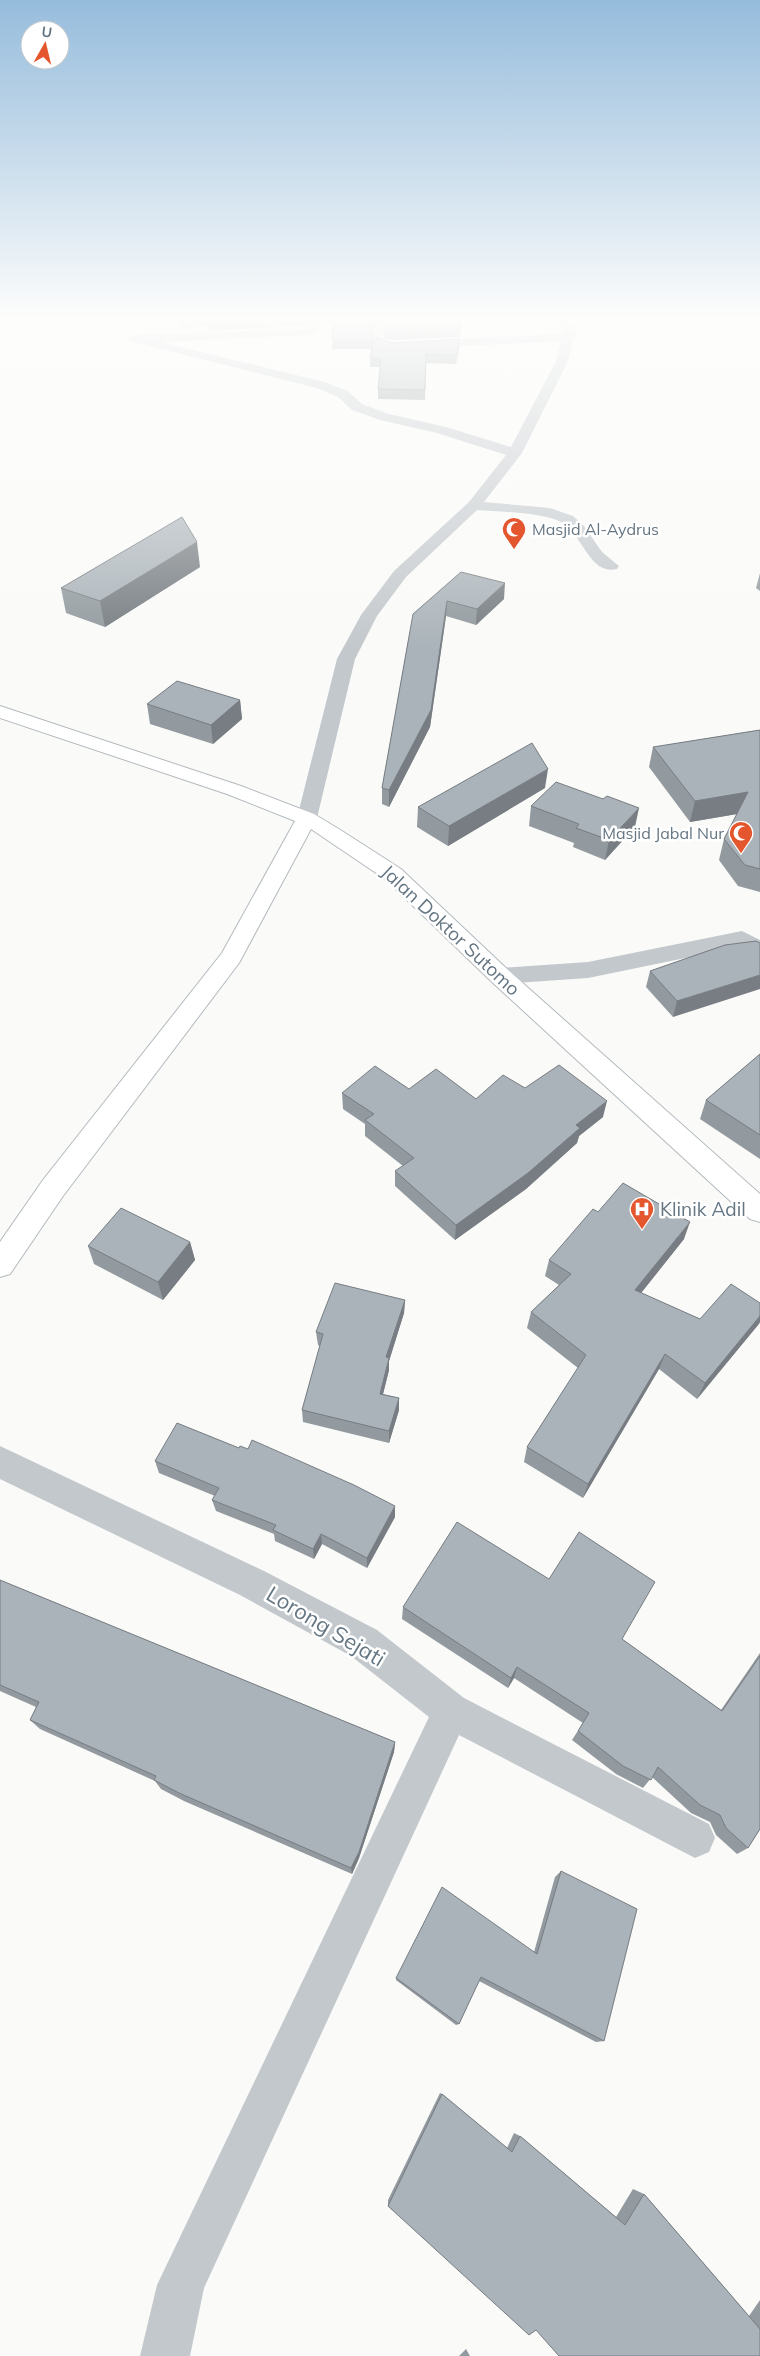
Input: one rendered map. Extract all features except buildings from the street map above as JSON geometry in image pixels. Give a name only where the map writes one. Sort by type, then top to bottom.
[{"type":"street","points":[[442,430],[515,453]]},
{"type":"street","points":[[0,1265],[53,1188],[231,957],[307,818],[346,659],[368,615],[400,574],[474,505],[515,453],[526,430]]},
{"type":"street","points":[[474,505],[550,513],[568,519],[579,529],[596,556],[610,566]]},
{"type":"street","name":"Jalan Doktor Sutomo","points":[[1,714],[225,787],[307,818],[394,874],[500,976],[760,1211]]},
{"type":"street","points":[[500,976],[588,970],[754,941]]},
{"type":"street","name":"Lorong Sejati","points":[[0,1461],[34,1480],[252,1583],[364,1643],[451,1711],[695,1838]]},
{"type":"street","points":[[165,2356],[181,2285],[451,1711]]},
{"type":"place","name":"Masjid Al-Aydrus","points":[[514,550]]},
{"type":"place","name":"Masjid Jabal Nur","points":[[741,854]]},
{"type":"place","name":"Klinik Adil","points":[[642,1230]]}]
